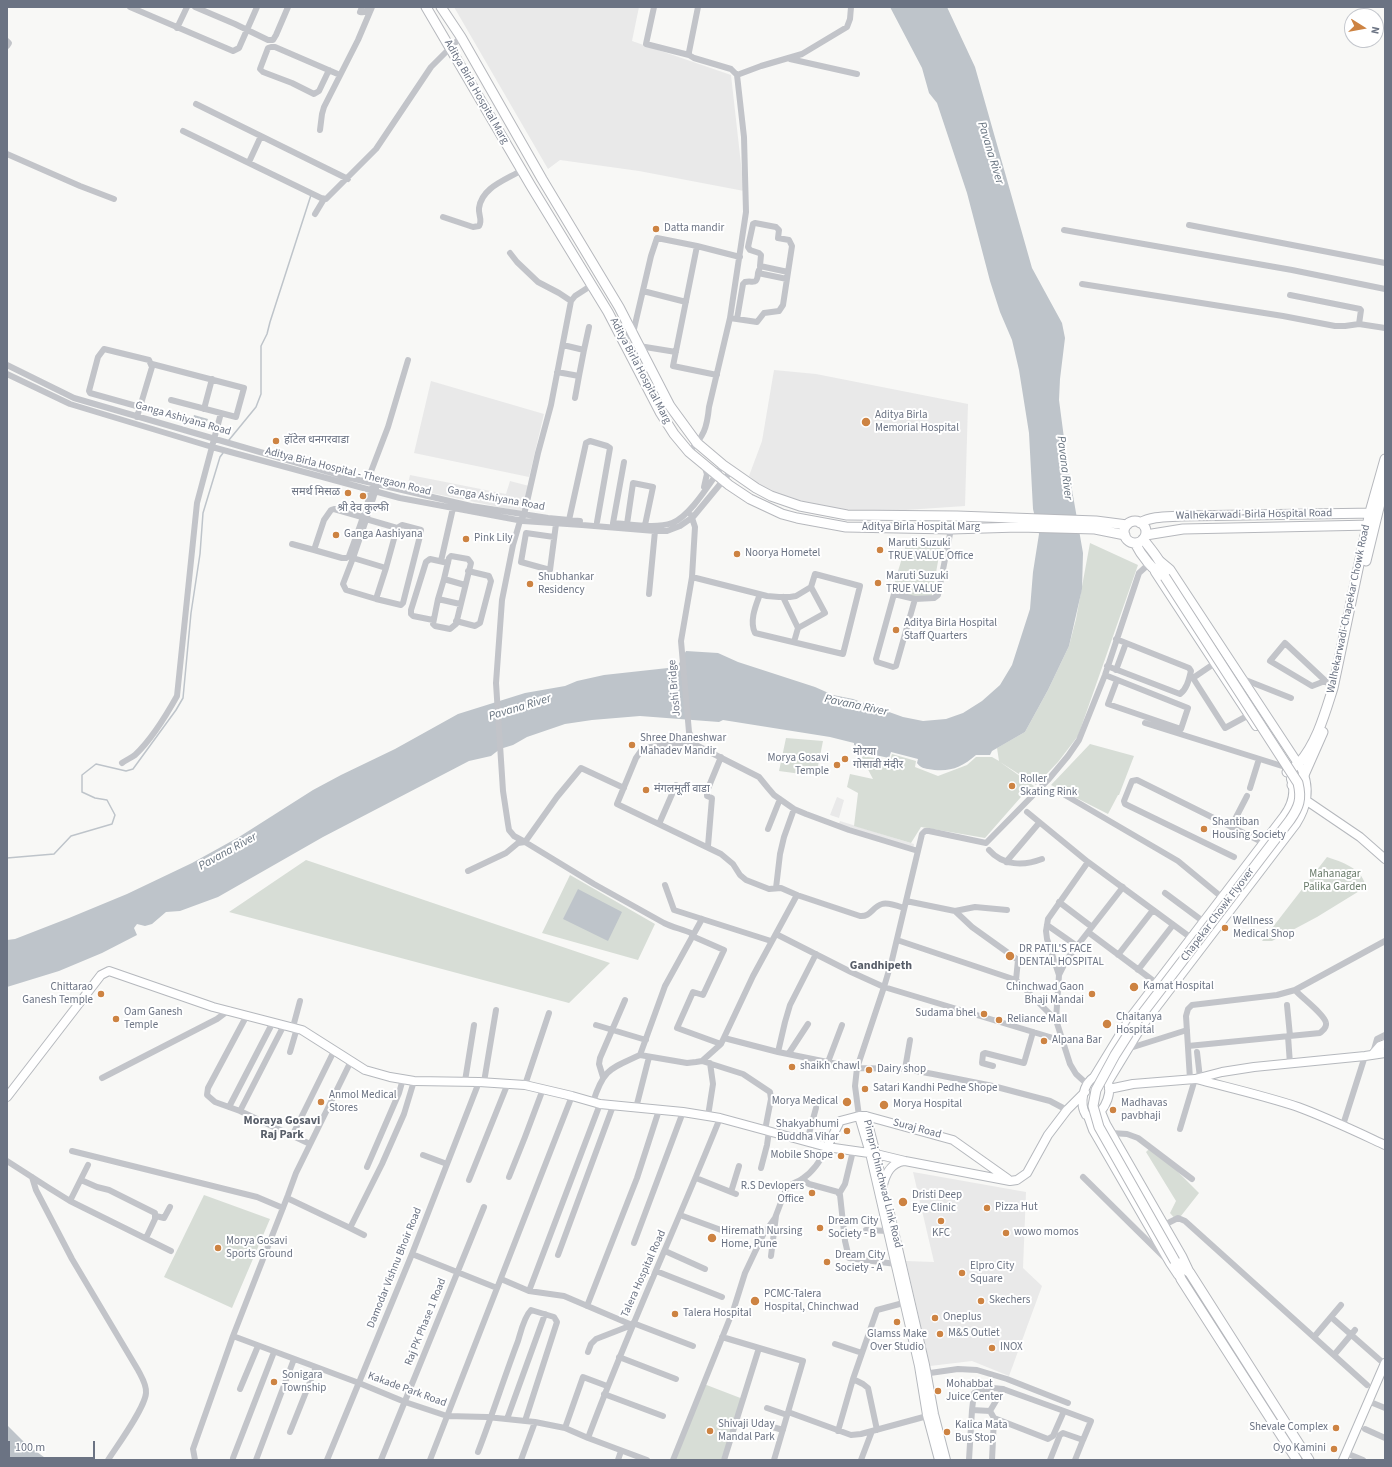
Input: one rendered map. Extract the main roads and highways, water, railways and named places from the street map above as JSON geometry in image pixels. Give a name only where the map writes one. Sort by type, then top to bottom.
[{"type":"main road","name":"Aditya Birla Hospital Marg","points":[[426,7],[531,186],[592,285],[660,412],[674,434],[689,452],[740,493],[776,512],[797,518],[846,527],[951,529],[1009,523]]},
{"type":"main road","name":"Aditya Birla Hospital Marg","points":[[441,7],[461,37],[542,179],[603,279],[633,333],[670,406],[697,443],[723,465],[756,488],[771,496],[800,506],[834,513],[1009,523],[1095,525]]},
{"type":"main road","points":[[486,108],[497,101]]},
{"type":"main road","points":[[531,186],[542,179]]},
{"type":"main road","name":"Walhekarwadi-Chapekar Chowk Road","points":[[1284,769],[1298,764],[1305,756],[1320,724],[1333,688],[1385,462]]},
{"type":"main road","name":"Walhekarwadi-Chapekar Chowk Road","points":[[1374,513],[1385,483]]},
{"type":"main road","name":"Walhekarwadi-Birla Hospital Road","points":[[1140,523],[1145,520],[1160,517],[1180,516],[1374,513]]},
{"type":"main road","points":[[1095,525],[1127,525],[1132,522],[1140,523],[1146,529],[1141,539],[1127,541],[1125,535],[1127,525]]},
{"type":"main road","points":[[1095,525],[1125,535]]},
{"type":"main road","name":"Walhekarwadi-Chapekar Chowk Road","points":[[1304,775],[1318,745],[1333,706],[1371,525]]},
{"type":"main road","name":"Walhekarwadi-Birla Hospital Road","points":[[1141,539],[1183,529],[1371,525]]},
{"type":"main road","name":"Chapekar Chowk Flyover","points":[[1141,539],[1153,562],[1164,572],[1165,577],[1298,783],[1301,794],[1298,806],[1290,820],[1132,1028],[1096,1090],[1094,1098],[1094,1113],[1099,1127],[1181,1279],[1297,1460]]},
{"type":"main road","points":[[7,1097],[101,974],[108,971],[214,1007],[295,1028],[316,1038],[365,1070],[390,1077],[414,1081],[525,1084],[596,1103],[613,1106],[683,1112],[720,1118],[827,1146],[873,1153],[905,1161],[1010,1180],[1017,1180],[1027,1173],[1048,1135],[1067,1110],[1094,1077],[1123,1029],[1157,984],[1196,943],[1233,906],[1296,824],[1307,801],[1304,775],[1298,764],[1170,569],[1153,562],[1153,570],[1284,769],[1292,785],[1293,799],[1288,811],[1204,922],[1196,943],[1168,992],[1142,1026],[1127,1049],[1109,1085],[1101,1112],[1096,1116],[1067,1110]]},
{"type":"main road","points":[[1292,785],[1304,775]]},
{"type":"main road","points":[[1293,799],[1307,801],[1360,837],[1385,859]]},
{"type":"main road","points":[[1369,1055],[1385,1044]]},
{"type":"main road","points":[[1109,1085],[1195,1079],[1222,1072],[1385,1053]]},
{"type":"main road","points":[[1094,1077],[1104,1078],[1109,1085]]},
{"type":"main road","points":[[1195,1079],[1286,1103],[1342,1125],[1385,1145]]},
{"type":"main road","points":[[1086,1088],[1082,1103],[1093,1130],[1145,1220],[1172,1262]]},
{"type":"main road","points":[[1101,1112],[1111,1134],[1182,1256],[1190,1273]]},
{"type":"main road","points":[[827,1146],[840,1121],[863,1116]]},
{"type":"main road","name":"Suraj Road","points":[[863,1116],[953,1140],[1010,1180]]},
{"type":"main road","name":"Pimpri Chinchwad Link Road","points":[[863,1116],[873,1153],[888,1231],[907,1302]]},
{"type":"main road","points":[[880,1187],[890,1168],[896,1163],[905,1161]]},
{"type":"main road","name":"Pimpri Chinchwad Link Road","points":[[880,1187],[924,1373],[939,1460]]},
{"type":"main road","name":"Chapekar Chowk Flyover","points":[[1172,1262],[1190,1273],[1309,1460]]},
{"type":"main road","points":[[1212,1328],[1221,1320]]},
{"type":"main road","points":[[1344,1456],[1383,1362]]},
{"type":"main road","name":"Pimpri Chinchwad Link Road","points":[[931,1414],[946,1460]]},
{"type":"water","name":"Pavana River","points":[[890,7],[947,7],[975,67],[1032,268],[1062,323],[1065,338],[1059,400],[1067,461],[1083,553],[1082,589],[1069,646],[1048,690],[1025,732],[992,751],[990,755],[976,755],[965,763],[954,768],[948,770],[935,770],[923,768],[917,763],[918,759],[891,752],[889,758],[861,752],[857,746],[854,745],[854,743],[830,737],[723,720],[719,722],[640,716],[565,724],[527,737],[513,745],[500,749],[491,756],[469,761],[323,837],[218,897],[180,911],[166,912],[152,924],[145,926],[137,924],[134,928],[137,935],[102,953],[59,971],[7,987],[7,940],[15,939],[127,894],[192,863],[239,837],[313,790],[395,749],[458,714],[525,693],[565,686],[577,681],[604,675],[677,667],[686,651],[718,653],[738,662],[815,687],[833,695],[853,699],[903,717],[923,721],[946,719],[963,713],[982,701],[1000,685],[1012,665],[1030,609],[1033,572],[1039,534],[1033,509],[1029,433],[1019,370],[1012,340],[1000,312],[990,281],[967,193],[937,103],[929,93],[922,68]]},
{"type":"water","points":[[194,415],[208,419],[205,426],[192,422]]},
{"type":"water","points":[[578,889],[622,912],[608,941],[563,919]]},
{"type":"water","points":[[7,1425],[26,1444],[48,1460],[7,1460]]},
{"type":"waterway","points":[[229,440],[256,407],[261,394],[261,346],[267,334],[311,195]]},
{"type":"waterway","points":[[7,858],[54,854],[71,836],[112,824],[115,815],[107,800],[95,798],[82,792],[82,775],[96,764],[126,771],[133,769],[183,698],[191,613],[200,554],[203,513],[220,457],[223,453]]},
{"type":"place","name":"Datta mandir","points":[[656,229]]},
{"type":"place","name":"Aditya Birla Memorial Hospital","points":[[866,422]]},
{"type":"place","name":"हॉटेल धनगरवाडा","points":[[276,441]]},
{"type":"place","name":"समर्थ मिसळ","points":[[348,493]]},
{"type":"place","name":"श्री देव कुल्फी","points":[[363,496]]},
{"type":"place","name":"Ganga Aashiyana","points":[[336,535]]},
{"type":"place","name":"Pink Lily","points":[[466,539]]},
{"type":"place","name":"Maruti Suzuki TRUE VALUE Office","points":[[880,550]]},
{"type":"place","name":"Noorya Hometel","points":[[737,554]]},
{"type":"place","name":"Maruti Suzuki TRUE VALUE","points":[[878,583]]},
{"type":"place","name":"Shubhankar Residency","points":[[530,584]]},
{"type":"place","name":"Aditya Birla Hospital Staff Quarters","points":[[896,630]]},
{"type":"place","name":"Shree Dhaneshwar Mahadev Mandir","points":[[632,745]]},
{"type":"place","name":"मोरया गोसावी मंदीर","points":[[845,759]]},
{"type":"place","name":"Morya Gosavi Temple","points":[[837,765]]},
{"type":"place","name":"Roller Skating Rink","points":[[1012,786]]},
{"type":"place","name":"मंगलमूर्ती वाडा","points":[[646,790]]},
{"type":"place","name":"Shantiban Housing Society","points":[[1204,829]]},
{"type":"place","name":"Wellness Medical Shop","points":[[1225,928]]},
{"type":"place","name":"DR PATIL'S FACE DENTAL HOSPITAL","points":[[1010,956]]},
{"type":"place","name":"Kamat Hospital","points":[[1134,987]]},
{"type":"place","name":"Chittarao Ganesh Temple","points":[[101,994]]},
{"type":"place","name":"Chinchwad Gaon Bhaji Mandai","points":[[1092,994]]},
{"type":"place","name":"Sudama bhel","points":[[984,1014]]},
{"type":"place","name":"Oam Ganesh Temple","points":[[116,1019]]},
{"type":"place","name":"Reliance Mall","points":[[999,1020]]},
{"type":"place","name":"Chaitanya Hospital","points":[[1107,1024]]},
{"type":"place","name":"Alpana Bar","points":[[1044,1041]]},
{"type":"place","name":"shaikh chawl","points":[[792,1067]]},
{"type":"place","name":"Dairy shop","points":[[869,1070]]},
{"type":"place","name":"Satari Kandhi Pedhe Shope","points":[[865,1089]]},
{"type":"place","name":"Anmol Medical Stores","points":[[321,1102]]},
{"type":"place","name":"Morya Medical","points":[[847,1102]]},
{"type":"place","name":"Morya Hospital","points":[[884,1105]]},
{"type":"place","name":"Madhavas pavbhaji","points":[[1113,1110]]},
{"type":"place","name":"Shakyabhumi Buddha Vihar","points":[[847,1131]]},
{"type":"place","name":"Mobile Shope","points":[[841,1156]]},
{"type":"place","name":"R.S Devlopers Office","points":[[812,1193]]},
{"type":"place","name":"Dristi Deep Eye Clinic","points":[[903,1202]]},
{"type":"place","name":"Pizza Hut","points":[[987,1208]]},
{"type":"place","name":"KFC","points":[[941,1221]]},
{"type":"place","name":"Dream City Society - B","points":[[820,1228]]},
{"type":"place","name":"wowo momos","points":[[1006,1233]]},
{"type":"place","name":"Hiremath Nursing Home, Pune","points":[[712,1238]]},
{"type":"place","name":"Morya Gosavi Sports Ground","points":[[218,1248]]},
{"type":"place","name":"Dream City Society - A","points":[[827,1262]]},
{"type":"place","name":"Elpro City Square","points":[[962,1273]]},
{"type":"place","name":"PCMC-Talera Hospital, Chinchwad","points":[[755,1301]]},
{"type":"place","name":"Skechers","points":[[981,1301]]},
{"type":"place","name":"Talera Hospital","points":[[675,1314]]},
{"type":"place","name":"Oneplus","points":[[935,1318]]},
{"type":"place","name":"Glamss Make Over Studio","points":[[897,1322]]},
{"type":"place","name":"M&S Outlet","points":[[940,1334]]},
{"type":"place","name":"INOX","points":[[992,1348]]},
{"type":"place","name":"Sonigara Township","points":[[274,1382]]},
{"type":"place","name":"Mohabbat Juice Center","points":[[938,1391]]},
{"type":"place","name":"Shevale Complex","points":[[1336,1428]]},
{"type":"place","name":"Shivaji Uday Mandal Park","points":[[710,1431]]},
{"type":"place","name":"Kalica Mata Bus Stop","points":[[947,1432]]},
{"type":"place","name":"Oyo Kamini","points":[[1334,1449]]},
{"type":"district","name":"Gandhipeth","points":[[881,966]]},
{"type":"district","name":"Moraya Gosavi Raj Park","points":[[282,1128]]},
{"type":"park label","name":"Mahanagar Palika Garden","points":[[1335,881]]}]
